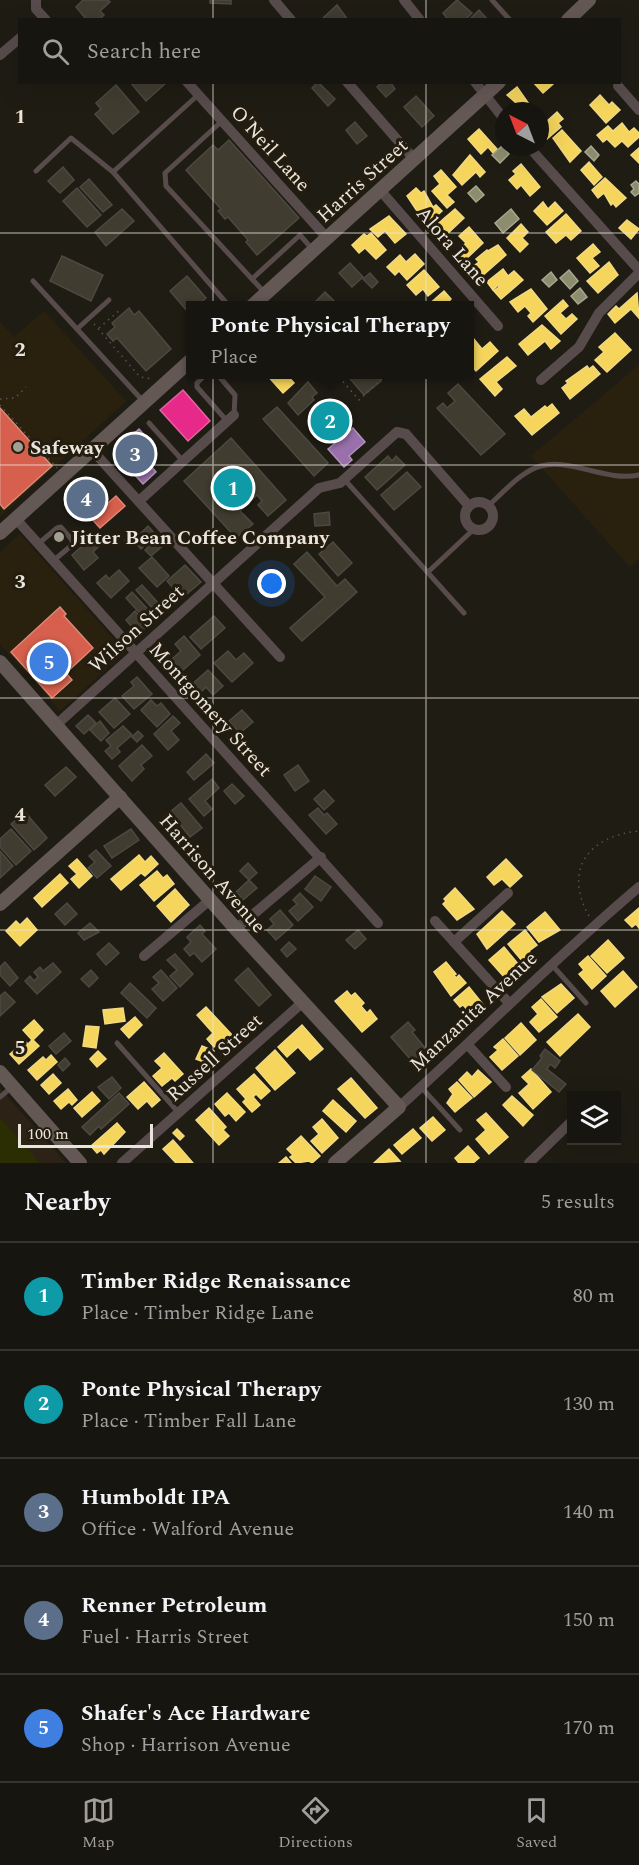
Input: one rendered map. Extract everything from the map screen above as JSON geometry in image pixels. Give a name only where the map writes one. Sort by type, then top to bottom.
[{"type":"street","points":[[36,0],[36,9],[43,18]]},
{"type":"street","points":[[274,0],[289,18]]},
{"type":"street","points":[[404,0],[418,18]]},
{"type":"street","points":[[570,18],[589,0]]},
{"type":"street","points":[[0,55],[18,40]]},
{"type":"street","name":"O'Neil Lane","points":[[189,84],[327,238]]},
{"type":"street","points":[[349,84],[414,159]]},
{"type":"street","points":[[477,84],[495,108]]},
{"type":"street","name":"Harris Street","points":[[258,301],[496,84]]},
{"type":"street","points":[[618,86],[639,110]]},
{"type":"street","points":[[537,156],[639,271],[599,313],[579,347],[541,380]]},
{"type":"street","name":"Alora Lane","points":[[380,190],[498,326]]},
{"type":"street","points":[[0,533],[186,365]]},
{"type":"street","points":[[139,501],[231,418]]},
{"type":"street","name":"Wilson Street","points":[[56,725],[320,488],[340,483],[397,432],[402,431],[469,506]]},
{"type":"street","points":[[92,450],[280,657]]},
{"type":"street","points":[[477,502],[488,506],[492,514],[490,523],[483,529],[474,529],[465,519],[469,506],[477,502]]},
{"type":"street","name":"Montgomery Street","points":[[16,519],[378,923]]},
{"type":"street","name":"Harrison Avenue","points":[[0,662],[236,929],[399,1107]]},
{"type":"street","points":[[0,904],[120,797]]},
{"type":"street","points":[[236,929],[321,857]]},
{"type":"street","name":"Manzanita Avenue","points":[[335,1163],[468,1045],[508,1002],[639,887]]},
{"type":"street","points":[[454,942],[508,893]]},
{"type":"street","points":[[144,956],[211,899]]},
{"type":"street","points":[[435,921],[508,1002]]},
{"type":"street","name":"Russell Street","points":[[122,1163],[303,1002]]},
{"type":"street","points":[[468,1045],[506,1087]]},
{"type":"street","points":[[0,1072],[80,1163]]},
{"type":"street","points":[[529,1163],[567,1127]]},
{"type":"lane","points":[[492,0],[508,18]]},
{"type":"lane","points":[[113,172],[198,95]]},
{"type":"lane","points":[[222,121],[165,172],[165,186],[252,279],[258,301]]},
{"type":"lane","points":[[36,171],[71,138],[113,172],[225,301]]},
{"type":"lane","points":[[252,279],[300,236],[313,250]]},
{"type":"lane","points":[[33,281],[144,403]]},
{"type":"lane","points":[[77,329],[109,300]]},
{"type":"lane","points":[[202,379],[197,383],[197,387],[231,418]]},
{"type":"lane","points":[[221,379],[235,395],[231,418]]},
{"type":"lane","points":[[149,423],[183,461]]},
{"type":"lane","points":[[488,506],[523,475],[540,466],[558,465],[609,476],[639,475]]},
{"type":"lane","points":[[344,479],[464,613]]},
{"type":"lane","points":[[38,544],[61,527],[72,540],[72,545],[54,561]]},
{"type":"lane","points":[[428,572],[474,529]]},
{"type":"lane","points":[[551,964],[586,1004]]},
{"type":"lane","points":[[117,1043],[178,1113]]},
{"type":"lane","points":[[0,1097],[13,1086]]},
{"type":"lane","points":[[421,1087],[460,1130]]},
{"type":"path","points":[[99,329],[121,309]]},
{"type":"path","points":[[94,323],[140,377],[156,380]]},
{"type":"path","points":[[331,379],[359,400],[383,379]]},
{"type":"path","points":[[0,399],[15,398],[26,387]]},
{"type":"path","points":[[0,405],[57,468]]},
{"type":"path","points":[[595,924],[579,897],[579,871],[594,846],[623,833],[639,831]]},
{"type":"shaded area","points":[[44,311],[126,401],[0,517],[0,322],[14,337]]},
{"type":"shaded area","points":[[639,365],[639,558],[630,567],[531,456]]},
{"type":"shaded area","points":[[20,534],[125,652],[60,711],[0,644],[0,552]]},
{"type":"shaded area","points":[[0,1088],[52,1147],[66,1163],[0,1163]]},
{"type":"green space","points":[[0,1118],[40,1163],[0,1163]]},
{"type":"building: Homes","points":[[535,84],[553,84],[543,93]]},
{"type":"building: Homes","points":[[517,87],[528,102],[515,102],[507,95]]},
{"type":"building: Homes","points":[[600,95],[609,105],[612,102],[620,110],[606,123],[590,105]]},
{"type":"building: Homes","points":[[557,112],[563,119],[558,123],[561,127],[549,137],[549,119]]},
{"type":"building: Homes","points":[[622,123],[629,132],[634,128],[639,133],[639,137],[628,147],[622,141],[615,147],[607,139],[603,142],[597,135],[608,126],[613,131]]},
{"type":"building: Homes","points":[[479,129],[495,147],[495,151],[493,153],[488,147],[481,154],[468,139]]},
{"type":"building: Homes","points":[[562,130],[581,151],[570,162],[553,138]]},
{"type":"building: Homes","points":[[639,148],[639,163],[631,155]]},
{"type":"building: Homes","points":[[470,155],[485,172],[480,177],[476,172],[462,185],[453,175]]},
{"type":"building: Homes","points":[[589,162],[602,177],[594,185],[581,170]]},
{"type":"building: Homes","points":[[521,164],[540,187],[530,196],[521,185],[517,189],[509,180],[516,174],[513,171]]},
{"type":"building: Homes","points":[[441,170],[456,187],[447,195],[454,202],[447,208],[432,191],[440,184],[434,176]]},
{"type":"building: Homes","points":[[605,178],[626,198],[616,207],[613,203],[611,205],[604,193],[598,198],[592,190]]},
{"type":"building: Homes","points":[[416,188],[421,193],[424,191],[433,207],[436,205],[442,211],[430,222],[421,212],[419,214],[407,196]]},
{"type":"building: Homes","points":[[543,202],[548,209],[555,202],[563,211],[547,225],[534,211]]},
{"type":"building: Homes","points":[[455,209],[464,218],[444,237],[434,227]]},
{"type":"building: Homes","points":[[566,214],[581,231],[571,240],[566,235],[556,243],[546,232]]},
{"type":"building: Homes","points":[[389,216],[406,234],[395,243],[385,231],[378,237],[370,229]]},
{"type":"building: Homes","points":[[627,220],[639,229],[631,239],[619,228]]},
{"type":"building: Homes","points":[[521,224],[528,232],[522,238],[528,244],[520,252],[507,238]]},
{"type":"building: Homes","points":[[469,227],[483,243],[465,260],[457,252],[466,243],[459,236]]},
{"type":"building: Homes","points":[[371,233],[386,250],[376,259],[365,248],[359,253],[352,245],[364,234],[367,236]]},
{"type":"building: Homes","points":[[593,244],[600,252],[592,258],[599,266],[590,273],[577,258]]},
{"type":"building: Homes","points":[[498,245],[506,255],[481,277],[472,267],[479,262],[476,259]]},
{"type":"building: Homes","points":[[415,254],[424,264],[407,280],[399,271],[395,275],[387,267],[400,255],[406,262]]},
{"type":"building: Homes","points":[[609,262],[618,275],[598,293],[587,281]]},
{"type":"building: Homes","points":[[503,269],[508,276],[514,271],[523,280],[501,299],[494,291],[499,287],[498,285],[493,290],[487,282]]},
{"type":"building: Homes","points":[[424,270],[439,287],[428,296],[423,289],[416,295],[407,285]]},
{"type":"building: Homes","points":[[531,289],[547,309],[533,322],[528,316],[531,313],[525,306],[518,312],[510,302]]},
{"type":"building: Homes","points":[[444,291],[451,299],[449,301],[433,301]]},
{"type":"building: Homes","points":[[637,293],[639,318],[631,309],[615,323],[608,314],[616,306],[619,309]]},
{"type":"building: Homes","points":[[563,300],[568,306],[560,313],[566,319],[572,314],[577,319],[561,334],[545,316]]},
{"type":"building: Homes","points":[[542,325],[560,341],[551,349],[545,341],[528,355],[519,344]]},
{"type":"building: Homes","points":[[615,333],[631,350],[607,372],[595,360],[604,352],[599,347]]},
{"type":"building: Homes","points":[[474,339],[482,349],[490,342],[498,351],[476,371],[474,369]]},
{"type":"building: Homes","points":[[507,357],[516,366],[496,382],[502,389],[495,396],[480,379]]},
{"type":"building: Homes","points":[[587,366],[589,369],[593,366],[600,374],[570,399],[562,388],[568,383],[566,381]]},
{"type":"building: Homes","points":[[270,379],[290,379],[294,383],[283,393]]},
{"type":"building: Homes","points":[[552,404],[559,413],[532,435],[515,416],[524,409],[531,417],[545,406],[547,408]]},
{"type":"building: Homes","points":[[139,855],[145,862],[151,856],[158,864],[145,876],[141,873],[121,890],[111,879]]},
{"type":"building: Homes","points":[[77,859],[92,876],[79,888],[71,879],[77,874],[69,866]]},
{"type":"building: Homes","points":[[506,859],[522,876],[510,887],[502,879],[494,885],[487,877]]},
{"type":"building: Homes","points":[[157,871],[163,878],[167,875],[174,884],[154,901],[140,885]]},
{"type":"building: Homes","points":[[60,874],[68,883],[42,907],[34,898]]},
{"type":"building: Homes","points":[[455,888],[474,909],[457,920],[443,904],[446,901],[444,899]]},
{"type":"building: Homes","points":[[175,889],[189,905],[171,922],[157,906]]},
{"type":"building: Homes","points":[[639,908],[639,928],[636,924],[632,927],[625,920]]},
{"type":"building: Homes","points":[[502,911],[515,924],[487,949],[477,934]]},
{"type":"building: Homes","points":[[545,912],[560,930],[539,942],[527,927]]},
{"type":"building: Homes","points":[[27,918],[37,930],[20,946],[6,931],[16,921],[20,925]]},
{"type":"building: Homes","points":[[525,930],[537,945],[529,951],[532,955],[523,962],[508,944]]},
{"type":"building: Homes","points":[[608,940],[624,958],[607,973],[591,956]]},
{"type":"building: Homes","points":[[504,947],[519,965],[505,978],[489,960]]},
{"type":"building: Homes","points":[[588,956],[606,976],[592,989],[579,974],[584,970],[579,964]]},
{"type":"building: Homes","points":[[446,962],[456,974],[454,975],[456,978],[459,975],[466,983],[451,996],[434,972]]},
{"type":"building: Homes","points":[[623,971],[637,987],[615,1007],[601,991]]},
{"type":"building: Homes","points":[[561,984],[574,998],[557,1013],[542,997]]},
{"type":"building: Homes","points":[[469,987],[485,1007],[474,1017],[463,1005],[460,1007],[454,1000]]},
{"type":"building: Homes","points":[[347,991],[351,996],[355,993],[364,1003],[361,1006],[367,1013],[370,1010],[377,1019],[362,1032],[335,1001]]},
{"type":"building: Homes","points":[[541,999],[557,1017],[539,1032],[530,1022],[538,1014],[532,1007]]},
{"type":"building: Homes","points":[[206,1007],[233,1036],[224,1044],[221,1041],[214,1047],[207,1039],[213,1033],[197,1015]]},
{"type":"building: Homes","points":[[123,1008],[125,1021],[105,1024],[103,1010]]},
{"type":"building: Homes","points":[[578,1014],[590,1027],[560,1056],[547,1042]]},
{"type":"building: Homes","points":[[135,1017],[142,1025],[129,1038],[121,1029]]},
{"type":"building: Homes","points":[[34,1020],[43,1030],[33,1040],[39,1046],[19,1064],[10,1054],[25,1041],[28,1044],[32,1040],[23,1030]]},
{"type":"building: Homes","points":[[521,1023],[536,1040],[520,1055],[505,1038]]},
{"type":"building: Homes","points":[[302,1025],[323,1049],[310,1060],[298,1047],[287,1057],[278,1047]]},
{"type":"building: Homes","points":[[86,1026],[99,1027],[96,1048],[83,1046]]},
{"type":"building: Homes","points":[[503,1039],[518,1056],[502,1070],[490,1057],[498,1050],[494,1047]]},
{"type":"building: Homes","points":[[202,1046],[214,1051],[209,1064],[196,1059]]},
{"type":"building: Homes","points":[[275,1050],[295,1073],[275,1090],[256,1068]]},
{"type":"building: Homes","points":[[98,1051],[106,1059],[97,1067],[90,1059]]},
{"type":"building: Homes","points":[[164,1053],[183,1074],[175,1081],[172,1078],[162,1086],[153,1076],[162,1068],[155,1061]]},
{"type":"building: Homes","points":[[51,1055],[57,1062],[37,1080],[28,1070],[43,1057],[46,1060]]},
{"type":"building: Homes","points":[[531,1069],[551,1092],[533,1109],[519,1093],[529,1084],[522,1077]]},
{"type":"building: Homes","points":[[478,1070],[491,1082],[474,1097],[459,1080],[467,1072],[472,1077]]},
{"type":"building: Homes","points":[[53,1074],[61,1083],[49,1094],[41,1085]]},
{"type":"building: Homes","points":[[254,1074],[270,1091],[261,1099],[256,1094],[253,1097],[260,1105],[252,1112],[243,1102],[246,1099],[237,1089]]},
{"type":"building: Homes","points":[[351,1078],[377,1108],[365,1118],[338,1089]]},
{"type":"building: Homes","points":[[144,1082],[160,1100],[152,1107],[147,1101],[138,1109],[127,1097]]},
{"type":"building: Homes","points":[[457,1082],[472,1098],[455,1112],[447,1103],[453,1094],[449,1089]]},
{"type":"building: Homes","points":[[68,1089],[77,1100],[72,1105],[69,1102],[61,1109],[54,1101]]},
{"type":"building: Homes","points":[[92,1092],[100,1101],[82,1117],[74,1108]]},
{"type":"building: Homes","points":[[227,1093],[245,1112],[236,1121],[229,1113],[225,1116],[215,1104]]},
{"type":"building: Homes","points":[[512,1096],[533,1115],[523,1126],[503,1105]]},
{"type":"building: Homes","points":[[333,1100],[356,1121],[346,1132],[323,1111]]},
{"type":"building: Homes","points":[[209,1108],[226,1127],[223,1130],[229,1136],[219,1145],[196,1120]]},
{"type":"building: Homes","points":[[486,1113],[508,1137],[489,1154],[476,1139],[486,1130],[477,1120]]},
{"type":"building: Homes","points":[[433,1117],[445,1130],[432,1141],[420,1128]]},
{"type":"building: Homes","points":[[322,1119],[338,1138],[322,1153],[311,1141],[319,1134],[313,1127]]},
{"type":"building: Homes","points":[[117,1123],[125,1132],[104,1154],[101,1150],[97,1153],[91,1146]]},
{"type":"building: Homes","points":[[177,1129],[184,1136],[180,1140],[173,1133]]},
{"type":"building: Homes","points":[[413,1129],[421,1138],[402,1154],[394,1145]]},
{"type":"building: Homes","points":[[301,1136],[320,1156],[312,1163],[309,1161],[296,1163],[290,1157],[293,1155],[287,1149]]},
{"type":"building: Homes","points":[[173,1140],[193,1163],[176,1163],[163,1149]]},
{"type":"building: Homes","points":[[468,1146],[479,1158],[473,1163],[459,1163],[455,1158]]},
{"type":"building: Homes","points":[[389,1149],[400,1161],[374,1163]]},
{"type":"building: Homes","points":[[286,1157],[291,1163],[279,1163]]},
{"type":"building: Shops","name":"Safeway","points":[[0,408],[52,466],[4,509],[0,504]]},
{"type":"building: Shops","points":[[84,485],[100,502],[87,513],[71,496]]},
{"type":"building: Shops","points":[[116,496],[125,506],[100,528],[91,518]]},
{"type":"building: Shops","name":"Jitter Bean Coffee Company","points":[[60,533],[63,536],[57,542],[54,539]]},
{"type":"building: Shops","points":[[60,607],[66,614],[64,616],[93,648],[66,673],[72,680],[52,698],[11,652]]},
{"type":"building: Offices","points":[[353,428],[365,442],[349,456],[352,460],[344,467],[328,449]]},
{"type":"building: Offices","points":[[139,429],[156,448],[144,458],[156,472],[143,484],[120,459],[120,446]]},
{"type":"building: Health","points":[[183,390],[210,421],[188,441],[160,410]]},
{"type":"building: Industry","points":[[591,146],[599,155],[594,161],[585,152]]},
{"type":"building: Industry","points":[[495,152],[495,156],[507,156],[500,163],[492,155]]},
{"type":"building: Industry","points":[[636,181],[639,184],[639,193],[635,196],[631,192],[634,189],[631,185]]},
{"type":"building: Industry","points":[[476,186],[484,195],[476,202],[468,193]]},
{"type":"building: Industry","points":[[511,209],[519,219],[503,233],[495,223]]},
{"type":"building: Industry","points":[[569,270],[578,281],[570,289],[560,278]]},
{"type":"building: Industry","points":[[551,272],[557,280],[549,287],[542,280]]},
{"type":"building: Industry","points":[[580,288],[587,297],[578,304],[571,296]]},
{"type":"building: Other","points":[[83,0],[108,0],[110,2],[100,11],[104,15],[101,18],[85,18],[76,7]]},
{"type":"building: Other","points":[[210,0],[231,0],[231,4],[210,3]]},
{"type":"building: Other","points":[[457,0],[472,13],[467,18],[447,18],[443,13]]},
{"type":"building: Other","points":[[337,5],[347,18],[323,18]]},
{"type":"building: Other","points":[[479,10],[486,18],[471,18]]},
{"type":"building: Other","points":[[132,84],[165,84],[146,101]]},
{"type":"building: Other","points":[[320,84],[335,99],[328,106],[312,88]]},
{"type":"building: Other","points":[[380,84],[391,84],[395,89],[386,97],[377,87]]},
{"type":"building: Other","points":[[116,85],[139,112],[113,134],[95,114],[101,109],[96,103]]},
{"type":"building: Other","points":[[416,96],[434,116],[422,127],[404,107]]},
{"type":"building: Other","points":[[355,122],[367,136],[357,144],[346,130]]},
{"type":"building: Other","points":[[229,140],[299,218],[257,255],[246,242],[248,240],[228,217],[225,219],[218,211],[221,209],[186,170],[213,145],[218,150]]},
{"type":"building: Other","points":[[63,167],[74,180],[60,193],[48,181]]},
{"type":"building: Other","points":[[89,179],[112,205],[103,212],[80,187]]},
{"type":"building: Other","points":[[77,188],[101,215],[87,227],[63,201]]},
{"type":"building: Other","points":[[122,209],[134,221],[106,246],[95,232]]},
{"type":"building: Other","points":[[62,256],[103,275],[91,301],[50,281]]},
{"type":"building: Other","points":[[350,263],[363,277],[352,287],[339,273]]},
{"type":"building: Other","points":[[370,273],[378,282],[372,288],[363,279]]},
{"type":"building: Other","points":[[187,276],[206,298],[203,301],[186,301],[186,310],[170,291]]},
{"type":"building: Other","points":[[325,292],[334,301],[316,301]]},
{"type":"building: Other","points":[[129,308],[134,315],[139,311],[171,349],[146,371],[117,338],[113,341],[107,334],[115,327],[112,323]]},
{"type":"building: Other","points":[[350,379],[379,379],[381,381],[364,395]]},
{"type":"building: Other","points":[[308,382],[317,393],[312,397],[314,400],[298,415],[288,403]]},
{"type":"building: Other","points":[[458,384],[505,434],[481,455],[437,408],[443,403],[447,408],[455,401],[448,393]]},
{"type":"building: Other","points":[[328,404],[341,422],[326,436],[316,424],[322,419],[317,413]]},
{"type":"building: Other","points":[[277,407],[328,463],[314,476],[263,419]]},
{"type":"building: Other","points":[[231,438],[286,500],[268,516],[258,505],[262,501],[257,495],[240,511],[253,524],[236,538],[184,481]]},
{"type":"building: Other","points":[[388,456],[392,461],[396,456],[405,465],[377,490],[365,477]]},
{"type":"building: Other","points":[[407,472],[421,487],[394,510],[381,495]]},
{"type":"building: Other","points":[[329,512],[330,525],[315,526],[314,514]]},
{"type":"building: Other","points":[[148,526],[156,535],[141,549],[133,540],[129,544],[125,540],[136,530],[140,534]]},
{"type":"building: Other","points":[[98,532],[105,540],[93,552],[98,558],[84,570],[72,555]]},
{"type":"building: Other","points":[[159,537],[165,544],[151,556],[145,550]]},
{"type":"building: Other","points":[[333,542],[352,563],[338,576],[319,554]]},
{"type":"building: Other","points":[[307,552],[337,586],[345,579],[357,592],[302,641],[290,628],[325,597],[294,564]]},
{"type":"building: Other","points":[[152,557],[169,576],[157,587],[139,568]]},
{"type":"building: Other","points":[[185,565],[201,582],[182,598],[167,581]]},
{"type":"building: Other","points":[[119,570],[129,581],[111,598],[97,583],[106,575],[109,579]]},
{"type":"building: Other","points":[[142,585],[160,605],[154,610],[136,590]]},
{"type":"building: Other","points":[[132,592],[152,614],[146,620],[126,598]]},
{"type":"building: Other","points":[[135,611],[148,626],[138,634],[126,620]]},
{"type":"building: Other","points":[[214,616],[225,628],[201,649],[190,637]]},
{"type":"building: Other","points":[[184,636],[200,655],[182,671],[172,659],[181,651],[175,644]]},
{"type":"building: Other","points":[[228,651],[236,660],[244,653],[253,663],[232,682],[214,663]]},
{"type":"building: Other","points":[[208,670],[223,686],[213,695],[206,687],[198,695],[190,686]]},
{"type":"building: Other","points":[[137,677],[152,694],[134,709],[122,696],[134,686],[131,682]]},
{"type":"building: Other","points":[[115,698],[130,714],[114,728],[99,712]]},
{"type":"building: Other","points":[[151,700],[157,706],[161,703],[170,714],[157,727],[141,710]]},
{"type":"building: Other","points":[[242,710],[253,722],[240,733],[229,721]]},
{"type":"building: Other","points":[[88,715],[96,723],[84,734],[76,726]]},
{"type":"building: Other","points":[[173,716],[180,723],[171,731],[179,740],[168,750],[154,734]]},
{"type":"building: Other","points":[[100,721],[109,733],[101,741],[90,730]]},
{"type":"building: Other","points":[[123,726],[132,735],[117,748],[120,752],[112,759],[105,751],[111,746],[106,740]]},
{"type":"building: Other","points":[[138,731],[143,736],[137,742],[132,737]]},
{"type":"building: Other","points":[[142,745],[152,756],[141,765],[144,769],[132,781],[119,766]]},
{"type":"building: Other","points":[[206,754],[214,763],[194,780],[187,772]]},
{"type":"building: Other","points":[[298,765],[309,781],[295,791],[284,775]]},
{"type":"building: Other","points":[[66,767],[76,777],[55,796],[45,785]]},
{"type":"building: Other","points":[[212,779],[219,788],[205,801],[212,809],[204,816],[189,799]]},
{"type":"building: Other","points":[[232,784],[244,796],[235,804],[224,791]]},
{"type":"building: Other","points":[[324,790],[334,801],[324,810],[314,799]]},
{"type":"building: Other","points":[[181,803],[202,828],[190,837],[178,822],[172,827],[164,817]]},
{"type":"building: Other","points":[[318,808],[324,815],[327,813],[337,824],[326,834],[309,815]]},
{"type":"building: Other","points":[[25,812],[47,838],[34,850],[11,824]]},
{"type":"building: Other","points":[[11,829],[31,851],[16,865],[0,847],[0,839]]},
{"type":"building: Other","points":[[131,829],[139,840],[112,858],[104,846]]},
{"type":"building: Other","points":[[96,850],[111,866],[97,878],[88,868],[95,862],[89,856]]},
{"type":"building: Other","points":[[0,851],[13,866],[0,878]]},
{"type":"building: Other","points":[[248,863],[257,873],[249,880],[240,871]]},
{"type":"building: Other","points":[[315,876],[331,887],[321,901],[305,889]]},
{"type":"building: Other","points":[[249,880],[257,888],[243,900],[236,892]]},
{"type":"building: Other","points":[[300,893],[313,907],[298,921],[289,911],[297,904],[293,900]]},
{"type":"building: Other","points":[[67,903],[77,914],[65,925],[55,914]]},
{"type":"building: Other","points":[[280,910],[293,925],[276,940],[267,930],[274,924],[270,919]]},
{"type":"building: Other","points":[[90,923],[99,932],[84,940],[78,933]]},
{"type":"building: Other","points":[[200,925],[205,931],[202,934],[216,949],[202,962],[194,953],[190,956],[184,949],[191,942],[187,937]]},
{"type":"building: Other","points":[[358,930],[366,939],[355,949],[346,940]]},
{"type":"building: Other","points":[[289,942],[296,949],[287,957],[281,950]]},
{"type":"building: Other","points":[[109,943],[119,953],[106,965],[97,954]]},
{"type":"building: Other","points":[[175,954],[193,974],[180,987],[170,976],[177,970],[167,960]]},
{"type":"building: Other","points":[[5,962],[18,978],[10,986],[0,975],[0,967]]},
{"type":"building: Other","points":[[53,963],[61,972],[37,994],[25,981],[30,976],[34,981],[38,977],[34,972],[40,967],[43,971]]},
{"type":"building: Other","points":[[248,968],[271,995],[259,1006],[235,980]]},
{"type":"building: Other","points":[[91,970],[98,978],[89,987],[81,979]]},
{"type":"building: Other","points":[[161,970],[177,988],[163,1001],[152,989],[159,983],[153,977]]},
{"type":"building: Other","points":[[130,983],[156,1008],[147,1018],[121,993]]},
{"type":"building: Other","points":[[5,992],[15,1002],[0,1016],[0,996]]},
{"type":"building: Other","points":[[408,1022],[415,1030],[412,1032],[425,1048],[416,1055],[423,1063],[418,1068],[391,1037]]},
{"type":"building: Other","points":[[64,1033],[71,1041],[56,1054],[49,1046]]},
{"type":"building: Other","points":[[545,1049],[560,1061],[555,1068],[550,1064],[547,1069],[566,1084],[559,1092],[532,1070],[542,1058],[540,1056]]},
{"type":"building: Other","points":[[65,1058],[70,1064],[63,1071],[58,1065]]},
{"type":"building: Other","points":[[112,1077],[121,1088],[109,1099],[98,1087]]},
{"type":"building: Other","points":[[119,1093],[129,1104],[101,1129],[99,1126],[90,1135],[82,1127]]},
{"type":"place","name":"Ponte Physical Therapy","points":[[330,421]]},
{"type":"place","name":"Safeway","points":[[18,447]]},
{"type":"place","name":"Humboldt IPA","points":[[135,454]]},
{"type":"place","name":"Timber Ridge Renaissance","points":[[233,488]]},
{"type":"place","name":"Renner Petroleum","points":[[86,499]]},
{"type":"place","name":"Jitter Bean Coffee Company","points":[[59,537]]},
{"type":"place","name":"Shafer's Ace Hardware","points":[[49,662]]}]
